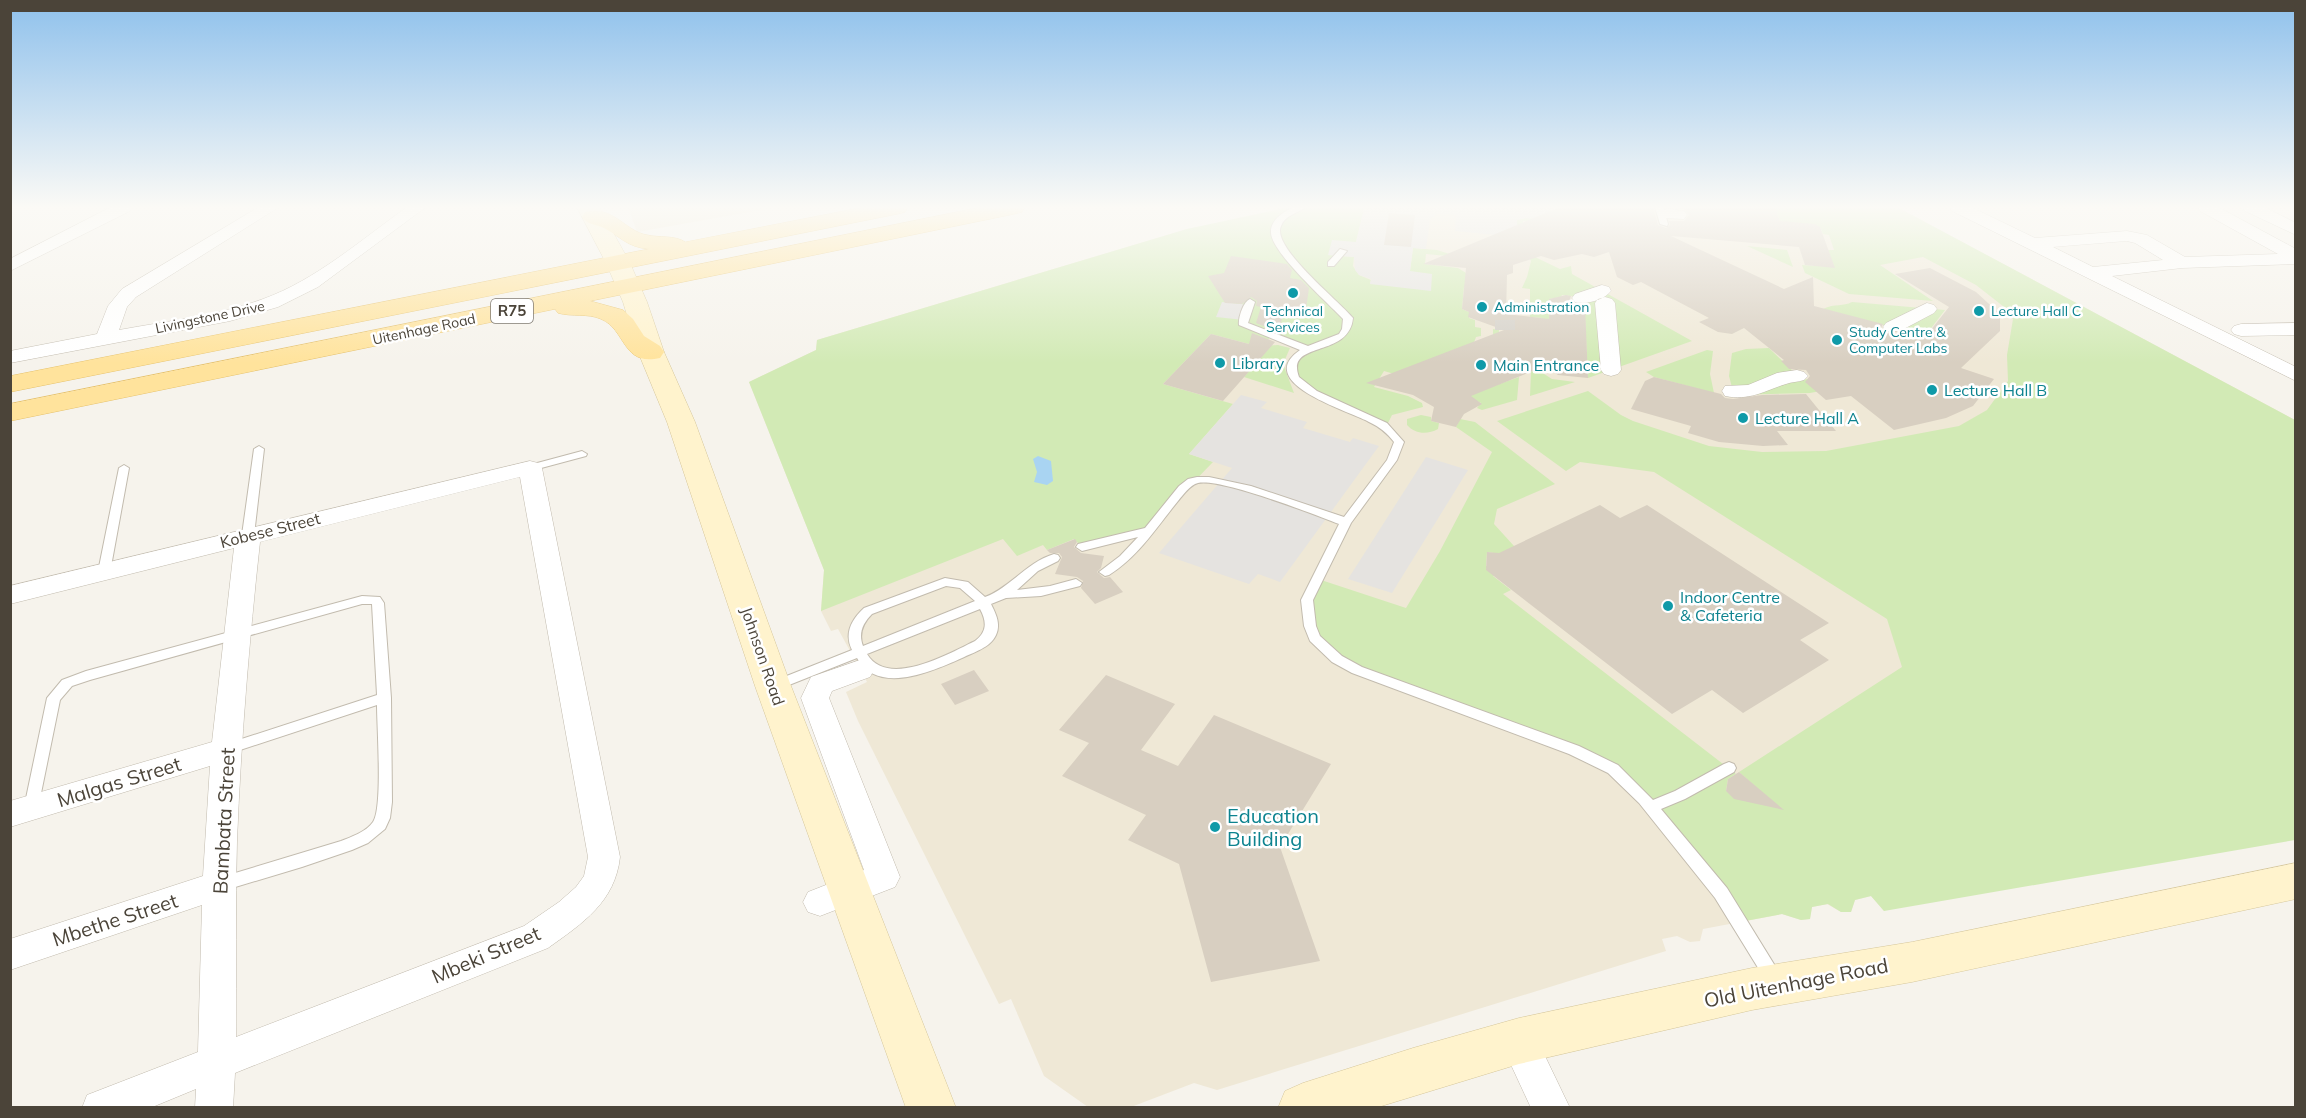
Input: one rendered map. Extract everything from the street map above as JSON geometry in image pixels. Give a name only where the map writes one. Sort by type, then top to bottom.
[{"type":"main road","points":[[518,284],[578,259]]},
{"type":"main road","name":"Uitenhage Road","points":[[10,413],[534,306],[667,259]]},
{"type":"main road","name":"Uitenhage Road","points":[[10,384],[518,284],[623,275],[714,259]]},
{"type":"main road","points":[[534,306],[590,309],[611,313],[624,326],[632,342],[651,352]]},
{"type":"street","points":[[106,338],[118,306],[129,293],[185,259]]},
{"type":"street","name":"Livingstone Drive","points":[[10,357],[230,315],[271,303],[311,283],[345,259]]},
{"type":"street","name":"Johnson Road","points":[[615,259],[635,302],[651,352],[681,422],[773,686],[931,1107]]},
{"type":"street","points":[[2062,259],[2295,375]]},
{"type":"street","points":[[2175,259],[2182,263]]},
{"type":"street","points":[[2090,273],[2182,263],[2268,259]]},
{"type":"street","points":[[1581,298],[1603,297],[1610,365],[1587,356]]},
{"type":"street","points":[[1893,327],[1927,309]]},
{"type":"street","points":[[2241,330],[2295,329]]},
{"type":"street","points":[[1733,391],[1751,391],[1784,377],[1797,376]]},
{"type":"street","name":"Kobese Street","points":[[10,595],[248,535],[530,468]]},
{"type":"street","name":"Mbeki Street","points":[[101,1107],[536,937],[570,914],[599,880],[604,857],[530,468]]},
{"type":"street","name":"Bambata Street","points":[[214,1107],[218,1063],[219,885],[227,749],[236,635],[248,535]]},
{"type":"street","points":[[820,902],[883,877],[815,698],[821,684],[859,662]]},
{"type":"street","name":"Malgas Street","points":[[21,811],[227,749]]},
{"type":"street","name":"Old Uitenhage Road","points":[[1303,1107],[1413,1071],[1519,1041],[1778,985],[1912,962],[2295,881]]},
{"type":"street","name":"Mbethe Street","points":[[10,954],[219,885]]},
{"type":"street","points":[[1519,1041],[1551,1107]]},
{"type":"lane","points":[[1291,259],[1348,318],[1349,326],[1346,334],[1307,349],[1298,356],[1292,365],[1293,375],[1297,382],[1386,426],[1399,442],[1392,460],[1346,522],[1308,600],[1310,626],[1315,638],[1337,659],[1373,677],[1595,759],[1628,782],[1721,893],[1778,985]]},
{"type":"lane","points":[[1331,264],[1335,259]]},
{"type":"lane","points":[[1250,302],[1243,321],[1244,325],[1307,349]]},
{"type":"lane","points":[[248,535],[259,449]]},
{"type":"lane","points":[[530,468],[582,454]]},
{"type":"lane","points":[[104,572],[124,468]]},
{"type":"lane","points":[[1105,572],[1130,556],[1140,545],[1146,531],[1187,486],[1196,480],[1207,480],[1240,488],[1346,522]]},
{"type":"lane","points":[[1082,547],[1146,531]]},
{"type":"lane","points":[[773,686],[859,662],[1005,594],[1034,568],[1054,558]]},
{"type":"lane","points":[[945,582],[964,585],[991,616],[992,627],[988,638],[980,644],[913,673],[893,676],[859,662],[853,639],[857,622],[868,611],[945,582]]},
{"type":"lane","points":[[1005,594],[1027,594],[1060,589],[1076,583]]},
{"type":"lane","points":[[21,811],[52,705],[61,688],[86,676],[362,600],[376,600],[384,698],[385,802],[384,816],[380,825],[364,839],[219,885]]},
{"type":"lane","points":[[227,749],[384,698]]},
{"type":"lane","points":[[1651,807],[1680,795],[1729,768]]},
{"type":"shaded area","points":[[1086,259],[1994,259],[2295,420],[1884,911],[1871,896],[1855,900],[1851,912],[1841,912],[1827,904],[1812,907],[1810,919],[1801,920],[1782,914],[1703,929],[1700,941],[1690,942],[1677,936],[1662,939],[1666,951],[1217,1090],[1194,1083],[1131,1107],[1088,1107],[1044,1076],[1011,999],[999,1004],[858,721],[846,692],[867,682],[838,629],[831,631],[821,611],[824,570],[749,382],[816,350],[817,340]]},
{"type":"shaded area","points":[[1354,259],[1412,259],[1410,271],[1432,274],[1431,291],[1370,284],[1371,279],[1359,275],[1355,270]]},
{"type":"shaded area","points":[[1222,302],[1249,305],[1244,320],[1216,317]]},
{"type":"shaded area","points":[[1241,395],[1267,402],[1261,408],[1307,422],[1303,428],[1350,442],[1353,438],[1379,446],[1280,582],[1258,574],[1249,584],[1159,553],[1232,468],[1189,454]]},
{"type":"shaded area","points":[[1426,457],[1468,470],[1392,593],[1348,579]]},
{"type":"green space","points":[[1086,259],[1354,259],[1353,266],[1359,275],[1371,280],[1370,283],[1410,271],[1412,259],[1425,259],[1425,264],[1458,268],[1471,276],[1470,285],[1464,287],[1462,309],[1469,312],[1469,318],[1475,320],[1475,327],[1481,328],[1481,336],[1476,337],[1456,392],[1384,371],[1374,387],[1408,396],[1422,403],[1423,407],[1392,415],[1386,427],[1297,382],[1292,365],[1306,350],[1271,336],[1263,346],[1278,345],[1290,348],[1283,364],[1294,393],[1244,377],[1268,349],[1211,334],[1163,384],[1233,404],[1189,454],[1213,462],[1146,531],[1082,547],[1074,539],[1047,550],[1043,545],[1017,556],[1003,539],[821,611],[824,570],[749,382],[816,350],[817,340]]},
{"type":"green space","points":[[1530,259],[1540,259],[1560,269],[1571,266],[1572,274],[1692,341],[1588,378],[1584,300],[1579,297],[1562,295],[1549,299],[1550,326],[1543,325],[1542,318],[1530,317],[1530,289],[1522,288]]},
{"type":"green space","points":[[1776,259],[1790,259],[1793,267]]},
{"type":"green space","points":[[1831,259],[1911,259],[1880,265],[1933,301],[1849,294],[1805,273],[1802,265],[1834,267]]},
{"type":"green space","points":[[1927,259],[1994,259],[2295,420],[2295,840],[1884,911],[1871,896],[1855,900],[1851,912],[1841,912],[1828,904],[1812,907],[1810,919],[1801,920],[1782,914],[1740,922],[1613,769],[1337,659],[1310,626],[1307,610],[1318,579],[1406,608],[1440,551],[1492,452],[1456,427],[1460,419],[1475,422],[1555,484],[1497,509],[1494,524],[1514,546],[1530,558],[1487,552],[1486,566],[1507,569],[1493,576],[1511,590],[1503,594],[1736,774],[1728,779],[1726,791],[1767,797],[1739,772],[1902,667],[1887,619],[1654,472],[1580,462],[1566,471],[1497,421],[1588,391],[1633,421],[1709,446],[1762,452],[1826,451],[1959,426],[1987,410],[2008,381],[2007,355],[2013,319],[2008,310],[1976,285]]},
{"type":"green space","points":[[1852,302],[1945,310],[1899,370],[1906,331],[1823,309]]},
{"type":"green space","points":[[1493,329],[1499,330],[1498,345],[1552,379],[1575,382],[1530,396],[1533,370],[1489,343],[1493,338]]},
{"type":"green space","points":[[1769,348],[1802,380],[1861,371],[1879,380],[1810,393],[1734,395],[1729,376],[1732,353],[1746,349]]},
{"type":"green space","points":[[1707,350],[1713,351],[1710,374],[1714,393],[1654,377],[1646,372]]},
{"type":"green space","points":[[1519,377],[1517,400],[1482,410],[1477,408],[1481,403],[1466,396]]},
{"type":"green space","points":[[1421,415],[1431,417],[1431,421],[1439,423],[1438,429],[1421,433],[1407,425],[1407,419]]},
{"type":"water","points":[[1038,456],[1051,461],[1053,481],[1047,485],[1034,482],[1037,472],[1033,459]]},
{"type":"building","points":[[1230,259],[1253,259],[1287,264],[1292,270],[1290,278],[1301,280],[1309,288],[1305,316],[1284,313],[1278,332],[1256,323],[1261,307],[1256,306],[1257,301],[1251,297],[1242,304],[1225,303],[1208,276],[1224,273]]},
{"type":"building","points":[[1435,259],[1531,259],[1513,265],[1513,273],[1507,275],[1506,314],[1549,319],[1549,299],[1566,295],[1571,296],[1570,299],[1575,304],[1585,305],[1588,378],[1558,375],[1545,366],[1471,396],[1482,404],[1464,414],[1456,427],[1431,421],[1434,407],[1413,395],[1366,383],[1504,330],[1468,317],[1469,312],[1462,309],[1466,268],[1423,264]]},
{"type":"building","points":[[1611,259],[1720,259],[1784,289],[1813,277],[1814,306],[1883,324],[1881,328],[1886,333],[1900,333],[1906,330],[1926,336],[1949,307],[1895,274],[1930,268],[1976,292],[2000,314],[2000,331],[1961,368],[1994,379],[1973,406],[1946,418],[1894,430],[1851,396],[1826,400],[1805,382],[1810,376],[1806,370],[1789,369],[1781,361],[1784,360],[1744,328],[1732,334],[1718,332],[1699,322],[1709,318],[1641,282],[1633,285],[1617,277]]},
{"type":"building","points":[[1803,259],[1832,259],[1835,268],[1805,265]]},
{"type":"building","name":"Library","points":[[1252,333],[1275,342],[1223,401],[1163,384],[1211,334],[1249,344]]},
{"type":"building","name":"Lecture Hall A","points":[[1654,377],[1733,399],[1762,395],[1806,394],[1836,431],[1777,431],[1788,445],[1763,446],[1719,442],[1688,433],[1691,426],[1631,409],[1645,381]]},
{"type":"building","name":"Indoor Centre & Cafeteria","points":[[1600,505],[1620,518],[1647,505],[1829,623],[1800,640],[1829,660],[1743,713],[1712,690],[1672,714],[1486,570],[1487,552],[1499,553]]},
{"type":"building","points":[[1075,539],[1077,542],[1074,547],[1081,553],[1104,556],[1101,568],[1097,572],[1104,578],[1110,577],[1123,592],[1095,604],[1081,588],[1083,581],[1077,577],[1055,574],[1062,557],[1059,553],[1050,553],[1047,550]]},
{"type":"building","points":[[974,670],[989,691],[955,705],[941,684]]},
{"type":"building","name":"Education Building","points":[[1106,675],[1175,704],[1141,750],[1178,766],[1214,715],[1331,764],[1280,847],[1320,961],[1211,982],[1179,864],[1128,840],[1146,815],[1062,776],[1089,743],[1059,730]]},
{"type":"building","points":[[1739,772],[1784,810],[1734,799],[1726,791],[1728,779]]},
{"type":"tunnel","points":[[1505,320],[1505,330]]},
{"type":"place","name":"Technical Services","points":[[1293,293]]},
{"type":"place","name":"Administration","points":[[1482,307]]},
{"type":"place","name":"Lecture Hall C","points":[[1979,311]]},
{"type":"place","name":"Study Centre & Computer Labs","points":[[1837,340]]},
{"type":"place","name":"Library","points":[[1220,363]]},
{"type":"place","name":"Main Entrance","points":[[1481,365]]},
{"type":"place","name":"Lecture Hall B","points":[[1932,390]]},
{"type":"place","name":"Lecture Hall A","points":[[1743,418]]},
{"type":"place","name":"Indoor Centre & Cafeteria","points":[[1668,606]]},
{"type":"place","name":"Education Building","points":[[1215,827]]}]
